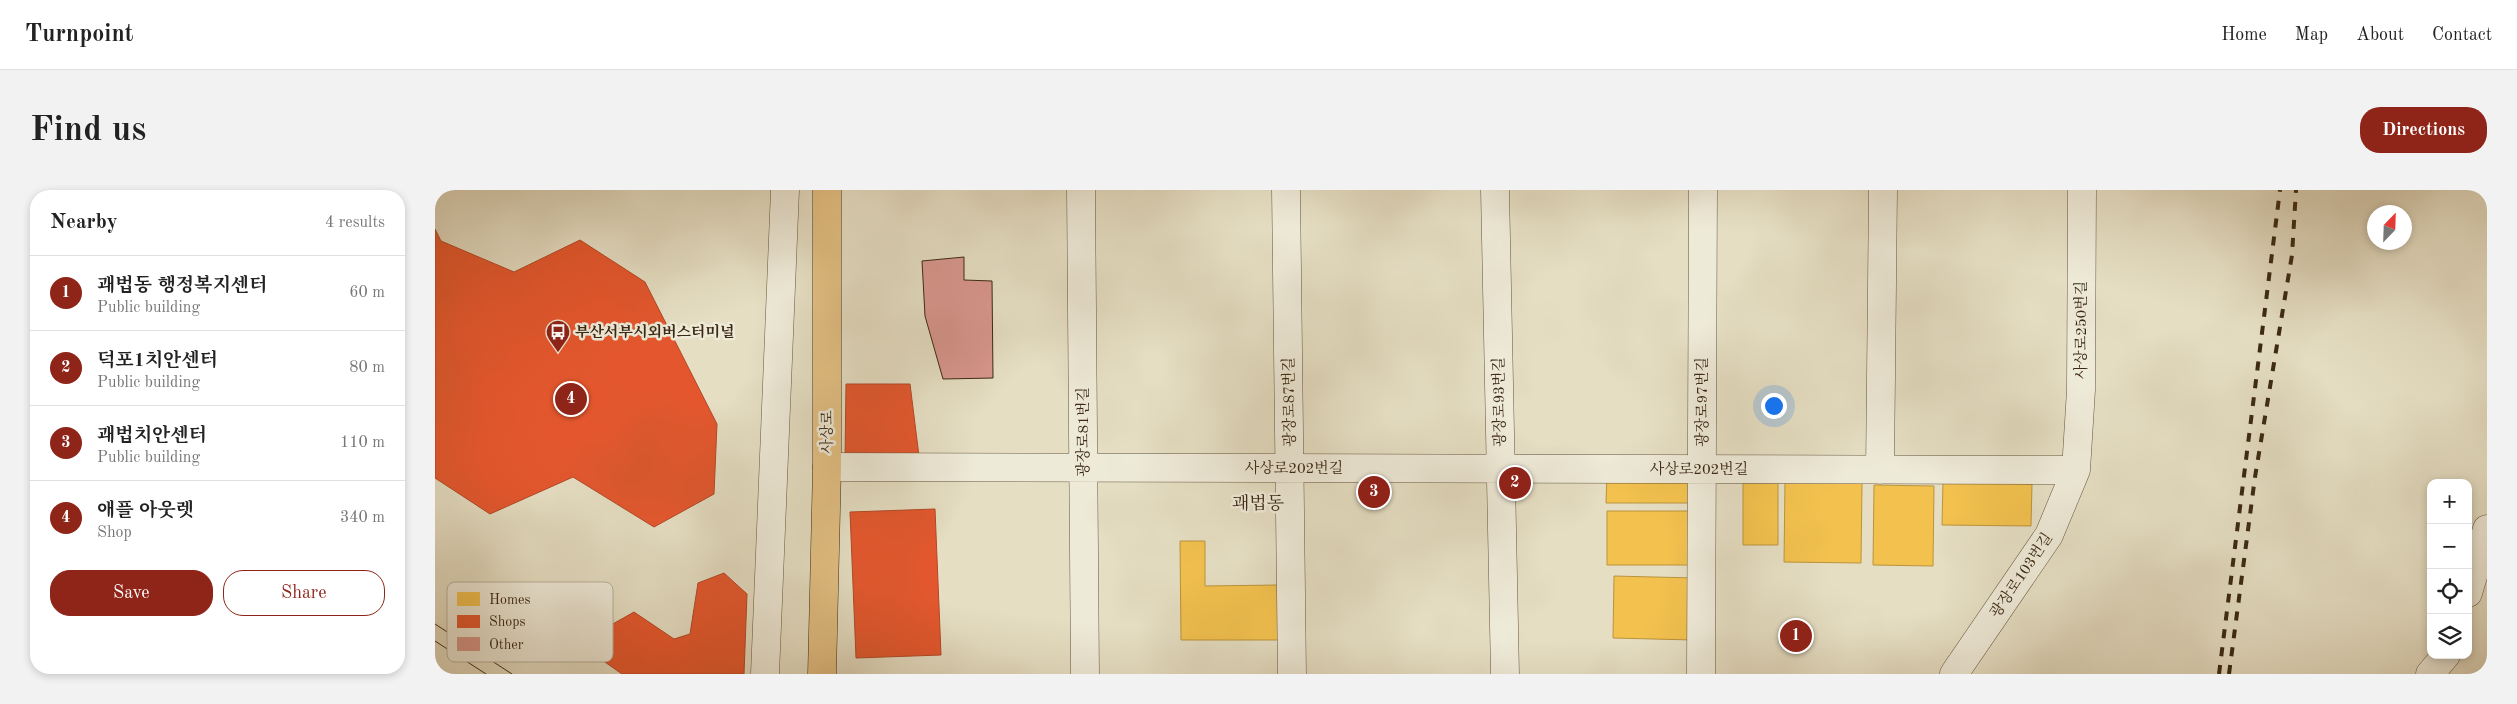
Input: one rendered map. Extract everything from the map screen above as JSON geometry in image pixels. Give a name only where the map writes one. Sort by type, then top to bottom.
[{"type":"main road","name":"사상로","points":[[822,674],[827,467],[827,190]]},
{"type":"street","points":[[765,674],[785,190]]},
{"type":"street","name":"광장로81번길","points":[[1081,190],[1085,674]]},
{"type":"street","name":"광장로87번길","points":[[1286,190],[1292,674]]},
{"type":"street","name":"광장로93번길","points":[[1495,190],[1505,674]]},
{"type":"street","name":"광장로97번길","points":[[1701,674],[1703,190]]},
{"type":"street","points":[[1880,470],[1883,190]]},
{"type":"street","name":"사상로250번길","points":[[2076,470],[2081,390],[2082,190]]},
{"type":"street","name":"사상로202번길","points":[[827,467],[2076,470]]},
{"type":"street","name":"광장로103번길","points":[[1954,674],[2049,535],[2076,470]]},
{"type":"street","points":[[2472,580],[2487,529]]},
{"type":"street","points":[[2430,674],[2443,659]]},
{"type":"building: Homes","points":[[1607,473],[1694,474],[1694,503],[1606,503]]},
{"type":"building: Homes","points":[[1785,482],[1862,483],[1861,563],[1784,562]]},
{"type":"building: Homes","points":[[1943,482],[2032,484],[2031,526],[1942,525]]},
{"type":"building: Homes","points":[[1743,483],[1778,483],[1778,545],[1743,545]]},
{"type":"building: Homes","points":[[1874,485],[1934,486],[1933,566],[1873,565]]},
{"type":"building: Homes","points":[[1607,511],[1693,511],[1693,565],[1607,565]]},
{"type":"building: Homes","points":[[1180,541],[1205,541],[1205,586],[1278,585],[1279,640],[1181,640]]},
{"type":"building: Homes","points":[[1614,576],[1695,578],[1693,640],[1613,638]]},
{"type":"building: Shops","name":"부산서부시외버스터미널","points":[[435,229],[441,241],[514,272],[580,240],[645,282],[717,424],[714,494],[654,527],[573,477],[490,514],[435,478]]},
{"type":"building: Shops","points":[[846,384],[910,384],[920,464],[845,460]]},
{"type":"building: Shops","points":[[935,509],[941,655],[856,658],[850,512]]},
{"type":"building: Shops","points":[[724,573],[747,594],[744,674],[622,674],[605,662],[613,662],[613,624],[634,612],[674,639],[690,634],[698,583]]},
{"type":"building: Other","points":[[964,257],[964,280],[992,281],[993,378],[943,379],[925,316],[922,261]]},
{"type":"tram line","points":[[435,624],[447,632]]},
{"type":"tram line","points":[[435,641],[447,649]]},
{"type":"tram line","points":[[467,662],[486,674]]},
{"type":"tram line","points":[[494,662],[512,674]]},
{"type":"railway","points":[[2219,674],[2280,190]]},
{"type":"railway","points":[[2229,674],[2255,477],[2292,255],[2296,190]]},
{"type":"place","name":"부산서부시외버스터미널","points":[[558,353]]},
{"type":"place","name":"애플 아웃렛","points":[[571,399]]},
{"type":"place","name":"덕포1치안센터","points":[[1515,483]]},
{"type":"place","name":"괘법치안센터","points":[[1374,492]]},
{"type":"place","name":"괘법동 행정복지센터","points":[[1796,636]]},
{"type":"district","name":"괘법동","points":[[1258,503]]}]
